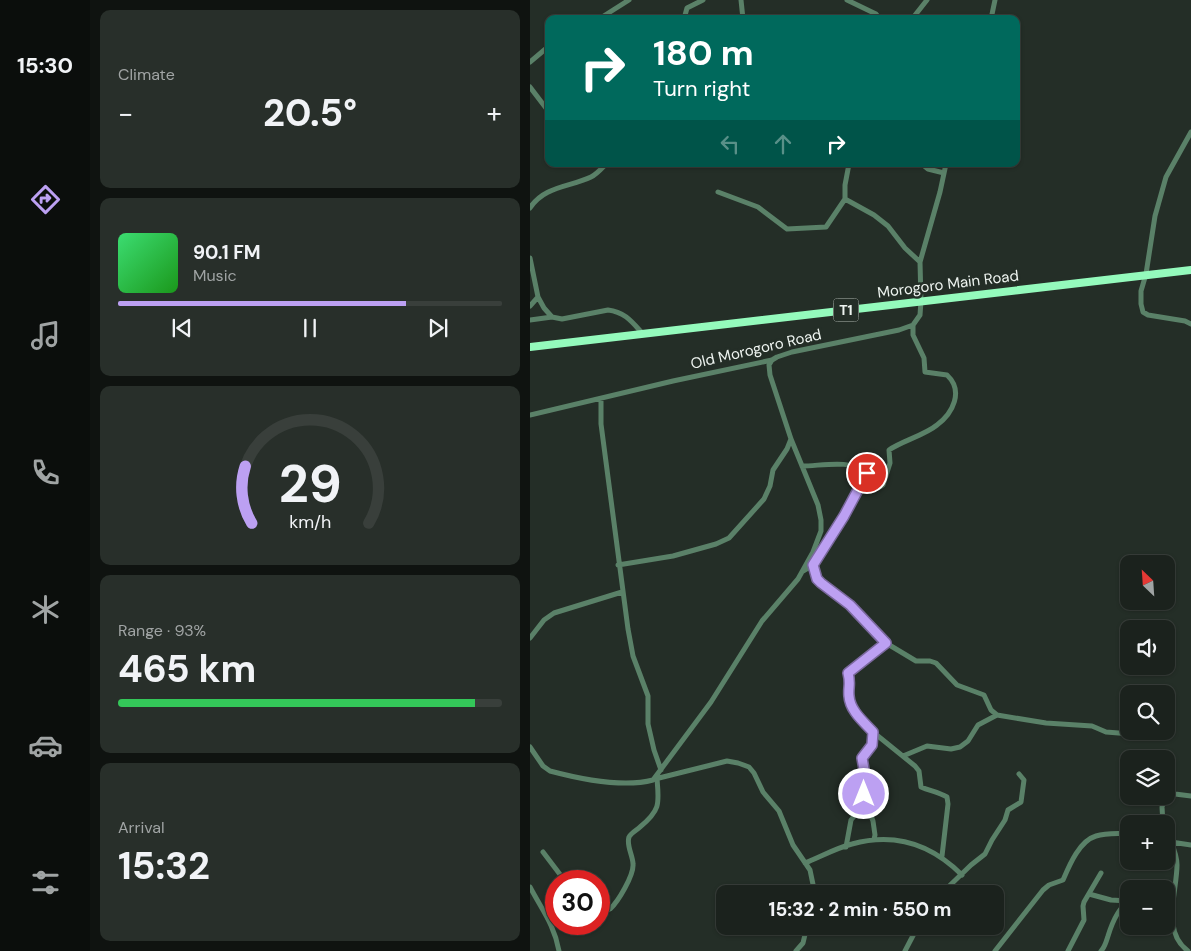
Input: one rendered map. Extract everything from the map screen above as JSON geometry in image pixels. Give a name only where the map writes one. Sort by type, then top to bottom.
[{"type":"highway","name":"Morogoro Main Road","points":[[530,347],[1191,270]]},
{"type":"street","points":[[606,15],[630,0]]},
{"type":"street","points":[[685,15],[688,8],[703,0]]},
{"type":"street","points":[[741,0],[743,15]]},
{"type":"street","points":[[847,0],[877,15]]},
{"type":"street","points":[[915,15],[927,0]]},
{"type":"street","points":[[992,15],[995,0]]},
{"type":"street","points":[[530,62],[545,49]]},
{"type":"street","points":[[530,88],[545,107]]},
{"type":"street","points":[[1191,132],[1166,177],[1155,216],[1146,274],[1141,291],[1143,312],[1148,315],[1185,320],[1191,324]]},
{"type":"street","points":[[530,208],[545,193],[591,177],[603,167]]},
{"type":"street","points":[[718,192],[758,207],[784,228],[826,227],[846,199],[845,186],[848,167]]},
{"type":"street","points":[[926,167],[944,173]]},
{"type":"street","points":[[802,466],[847,466],[860,469],[867,473],[875,486],[882,486],[890,464],[888,450],[939,424],[950,411],[956,398],[954,384],[947,375],[925,372],[924,358],[913,334],[913,325],[920,315],[920,262],[945,167]]},
{"type":"street","points":[[846,199],[874,215],[888,226],[905,248],[920,262]]},
{"type":"street","points":[[530,258],[538,297],[552,317]]},
{"type":"street","points":[[530,306],[538,297]]},
{"type":"street","points":[[530,320],[552,317],[562,320],[608,310],[623,313],[643,334]]},
{"type":"street","name":"Old Morogoro Road","points":[[530,415],[772,360],[776,356],[792,352],[898,330],[913,325]]},
{"type":"street","points":[[610,908],[619,897],[633,868],[628,840],[657,809],[659,803],[655,779],[711,702],[762,621],[792,588],[803,571],[817,542],[821,524],[818,505],[791,439],[770,375],[769,365],[772,360]]},
{"type":"street","points":[[601,399],[601,424],[622,592],[633,656],[648,696],[648,724],[661,770]]},
{"type":"street","points":[[618,565],[673,556],[716,544],[729,538],[764,499],[770,486],[773,470],[787,449],[791,439]]},
{"type":"street","points":[[803,571],[813,565],[844,516],[867,473]]},
{"type":"street","points":[[813,565],[817,579],[850,605],[886,643],[916,661],[936,663],[957,685],[984,695],[991,710],[997,716]]},
{"type":"street","points":[[530,638],[544,620],[554,613],[622,592]]},
{"type":"street","points":[[886,643],[848,673],[851,685],[850,703],[859,718],[873,732],[917,768],[921,787],[947,797],[948,804],[942,856]]},
{"type":"street","points":[[903,756],[927,746],[951,749],[960,747],[968,741],[978,725],[997,716],[1046,723],[1092,726],[1106,732],[1120,733]]},
{"type":"street","points":[[873,732],[872,745],[862,758],[865,775],[865,803],[873,821],[874,840]]},
{"type":"street","points":[[530,747],[542,766],[550,771],[610,782],[647,781],[727,762],[749,767],[756,776],[763,792],[779,811],[794,845],[810,870],[813,885]]},
{"type":"street","points":[[951,885],[985,854],[1005,820],[1008,810],[1022,802],[1024,780],[1020,774]]},
{"type":"street","points":[[1175,793],[1191,796]]},
{"type":"street","points":[[846,846],[851,820],[865,803]]},
{"type":"street","points":[[995,951],[1043,890],[1049,885],[1063,880],[1070,864],[1087,841],[1098,835],[1120,834]]},
{"type":"street","points":[[805,863],[846,846],[874,840],[900,839],[942,856],[962,875]]},
{"type":"street","points":[[1175,842],[1191,844]]},
{"type":"street","points":[[543,852],[557,870]]},
{"type":"street","points":[[1175,853],[1178,865],[1175,882]]},
{"type":"street","points":[[1068,951],[1084,920],[1083,906],[1101,872]]},
{"type":"street","points":[[530,887],[551,922],[556,936],[558,951]]},
{"type":"street","points":[[1089,894],[1120,900]]},
{"type":"street","points":[[1101,951],[1105,948],[1109,933],[1120,910]]},
{"type":"street","points":[[1175,934],[1188,951]]},
{"type":"street","points":[[796,951],[803,943],[805,935]]},
{"type":"street","points":[[905,951],[913,935]]},
{"type":"route","points":[[864,794],[865,775],[862,758],[872,745],[873,732],[859,718],[850,703],[851,685],[848,673],[886,643],[850,605],[817,579],[813,565],[844,516],[867,473]]}]
